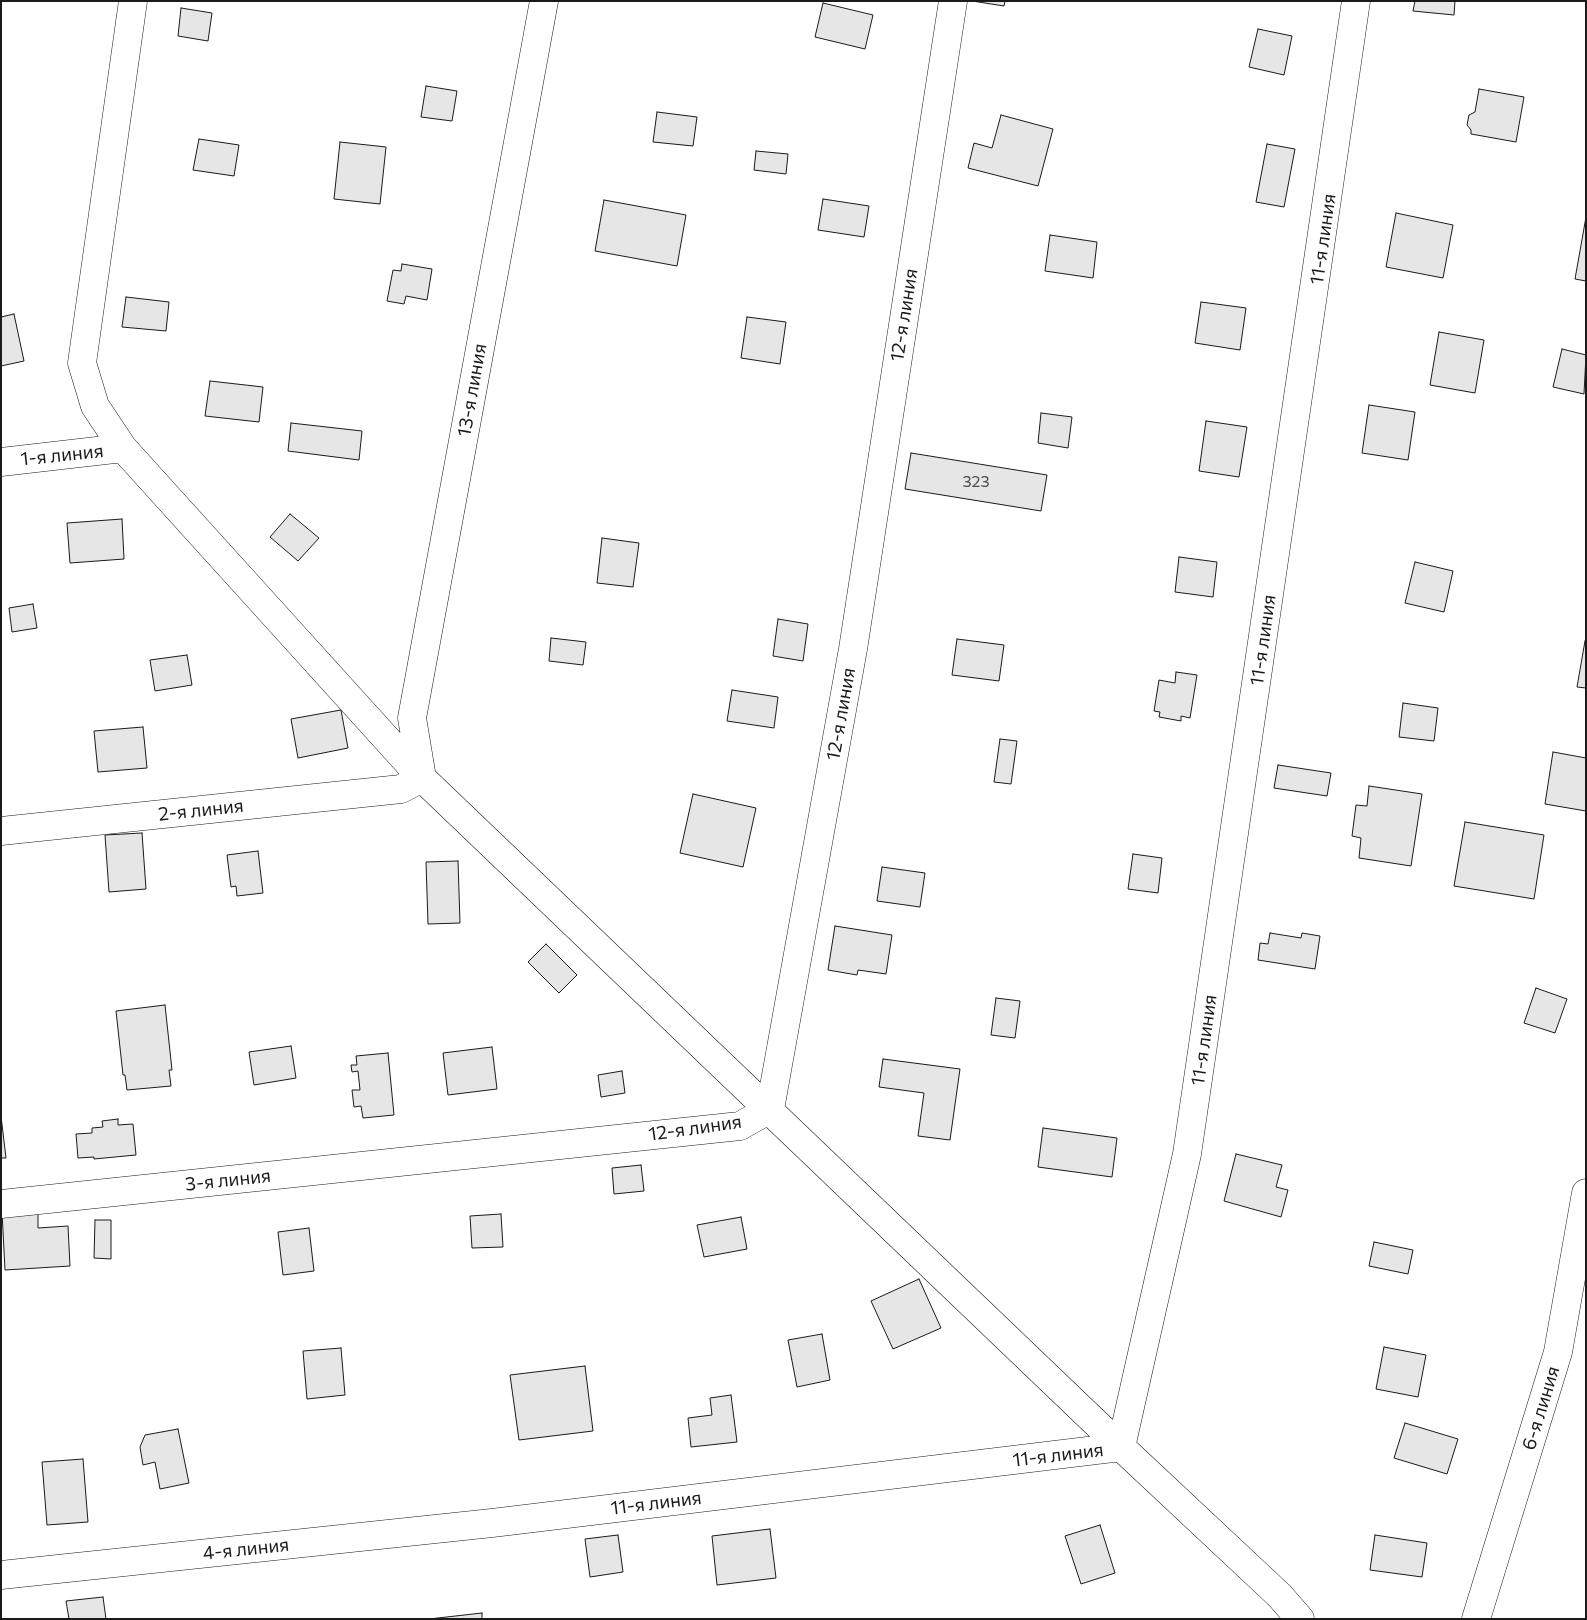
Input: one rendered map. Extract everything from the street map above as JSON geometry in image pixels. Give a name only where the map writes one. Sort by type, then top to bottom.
[{"type":"street","points":[[133,1],[82,363],[95,406],[123,448],[412,784],[770,1110],[1121,1448],[1280,1596],[1300,1619]]},
{"type":"street","name":"13-я линия","points":[[412,784],[412,718],[544,1]]},
{"type":"street","name":"12-я линия","points":[[455,1157],[740,1126],[770,1110],[853,649],[953,1]]},
{"type":"street","name":"11-я линия","points":[[492,1523],[1121,1448],[1187,1154],[1356,1]]},
{"type":"street","name":"1-я линия","points":[[1,462],[123,448]]},
{"type":"street","name":"2-я линия","points":[[1,831],[412,784]]},
{"type":"street","name":"3-я линия","points":[[1,1204],[455,1157]]},
{"type":"street","name":"6-я линия","points":[[1476,1619],[1558,1352],[1586,1193]]},
{"type":"street","name":"4-я линия","points":[[1,1575],[492,1523]]},
{"type":"building","points":[[972,1],[1005,1],[1004,6]]},
{"type":"building","points":[[1415,1],[1455,1],[1454,15],[1413,11]]},
{"type":"building","points":[[823,3],[873,15],[865,49],[815,37]]},
{"type":"building","points":[[181,8],[212,13],[208,41],[178,36]]},
{"type":"building","points":[[1258,29],[1292,36],[1284,75],[1249,67]]},
{"type":"building","points":[[426,86],[457,91],[452,121],[421,117]]},
{"type":"building","points":[[1479,89],[1524,97],[1516,142],[1471,134],[1471,130],[1467,125],[1469,115],[1475,112]]},
{"type":"building","points":[[657,112],[697,117],[693,146],[653,142]]},
{"type":"building","points":[[1001,115],[1053,129],[1038,186],[968,168],[974,143],[992,148]]},
{"type":"building","points":[[199,139],[239,145],[234,176],[193,170]]},
{"type":"building","points":[[340,142],[386,147],[380,204],[334,199]]},
{"type":"building","points":[[1267,144],[1295,149],[1284,207],[1256,202]]},
{"type":"building","points":[[756,151],[788,154],[786,174],[754,170]]},
{"type":"building","points":[[823,199],[869,206],[864,237],[818,230]]},
{"type":"building","points":[[604,200],[686,215],[677,266],[595,251]]},
{"type":"building","points":[[1396,213],[1453,225],[1443,278],[1386,267]]},
{"type":"building","points":[[1586,217],[1586,281],[1575,279]]},
{"type":"building","points":[[1050,235],[1097,242],[1093,278],[1045,271]]},
{"type":"building","points":[[402,264],[432,269],[427,300],[406,296],[404,304],[387,301],[393,270],[401,271]]},
{"type":"building","points":[[126,297],[169,302],[166,331],[122,327]]},
{"type":"building","points":[[1201,302],[1246,308],[1240,350],[1195,343]]},
{"type":"building","points":[[14,314],[24,361],[1,366],[1,317]]},
{"type":"building","points":[[747,317],[786,322],[780,364],[741,358]]},
{"type":"building","points":[[1439,332],[1484,340],[1475,393],[1430,385]]},
{"type":"building","points":[[1562,349],[1586,355],[1584,394],[1553,387]]},
{"type":"building","points":[[210,381],[263,387],[259,422],[205,416]]},
{"type":"building","points":[[1369,405],[1415,412],[1408,460],[1362,453]]},
{"type":"building","points":[[1041,413],[1072,417],[1068,448],[1038,443]]},
{"type":"building","points":[[1206,421],[1247,427],[1239,477],[1199,471]]},
{"type":"building","points":[[291,423],[362,431],[359,460],[288,451]]},
{"type":"building","points":[[911,453],[1047,475],[1041,511],[905,489]]},
{"type":"building","points":[[290,514],[319,538],[298,561],[270,537]]},
{"type":"building","points":[[122,519],[124,559],[70,563],[67,523]]},
{"type":"building","points":[[602,538],[639,543],[633,587],[597,583]]},
{"type":"building","points":[[1179,557],[1217,562],[1213,597],[1175,592]]},
{"type":"building","points":[[1415,562],[1453,571],[1444,612],[1405,603]]},
{"type":"building","points":[[33,604],[37,628],[12,632],[9,608]]},
{"type":"building","points":[[778,619],[808,624],[803,661],[773,656]]},
{"type":"building","points":[[551,638],[586,642],[583,665],[549,661]]},
{"type":"building","points":[[957,639],[1004,645],[999,681],[952,675]]},
{"type":"building","points":[[1586,641],[1586,688],[1577,687]]},
{"type":"building","points":[[187,655],[192,685],[155,691],[150,660]]},
{"type":"building","points":[[1176,672],[1197,675],[1190,718],[1181,716],[1181,721],[1159,717],[1160,712],[1154,711],[1159,680],[1175,683]]},
{"type":"building","points":[[732,690],[778,697],[774,728],[727,721]]},
{"type":"building","points":[[1403,703],[1438,708],[1434,741],[1399,737]]},
{"type":"building","points":[[341,710],[348,748],[298,758],[291,719]]},
{"type":"building","points":[[143,727],[147,768],[98,772],[94,731]]},
{"type":"building","points":[[1000,739],[1017,741],[1011,784],[994,782]]},
{"type":"building","points":[[1553,752],[1586,758],[1586,811],[1545,804]]},
{"type":"building","points":[[1278,765],[1331,773],[1327,796],[1274,788]]},
{"type":"building","points":[[1369,786],[1422,794],[1411,866],[1359,858],[1361,838],[1352,836],[1356,805],[1367,806]]},
{"type":"building","points":[[693,794],[756,808],[743,867],[680,853]]},
{"type":"building","points":[[1465,822],[1544,835],[1534,899],[1454,886]]},
{"type":"building","points":[[142,833],[146,889],[109,892],[105,835]]},
{"type":"building","points":[[258,851],[263,893],[237,896],[236,886],[231,887],[227,855]]},
{"type":"building","points":[[1133,854],[1162,858],[1158,893],[1128,889]]},
{"type":"building","points":[[458,861],[460,923],[428,924],[426,862]]},
{"type":"building","points":[[882,867],[925,873],[920,907],[877,901]]},
{"type":"building","points":[[835,926],[892,935],[886,974],[858,970],[857,975],[828,970]]},
{"type":"building","points":[[1270,933],[1301,938],[1302,933],[1320,936],[1315,969],[1258,960],[1260,943],[1268,944]]},
{"type":"building","points":[[546,944],[577,975],[559,993],[528,962]]},
{"type":"building","points":[[1536,988],[1567,999],[1555,1033],[1524,1023]]},
{"type":"building","points":[[996,998],[1020,1001],[1015,1038],[991,1035]]},
{"type":"building","points":[[165,1005],[172,1070],[169,1070],[171,1086],[127,1090],[125,1075],[123,1075],[116,1011]]},
{"type":"building","points":[[291,1046],[296,1078],[254,1085],[249,1052]]},
{"type":"building","points":[[492,1047],[497,1089],[448,1095],[443,1053]]},
{"type":"building","points":[[388,1053],[394,1115],[363,1118],[361,1106],[354,1107],[352,1090],[360,1090],[358,1071],[352,1072],[351,1065],[357,1065],[356,1056]]},
{"type":"building","points":[[883,1059],[960,1069],[950,1140],[918,1136],[924,1093],[879,1087]]},
{"type":"building","points":[[622,1071],[625,1093],[601,1097],[598,1075]]},
{"type":"building","points":[[1,1116],[6,1158],[1,1158]]},
{"type":"building","points":[[118,1119],[118,1125],[133,1124],[136,1155],[94,1159],[94,1157],[78,1158],[76,1134],[92,1133],[92,1128],[103,1127],[102,1121]]},
{"type":"building","points":[[1043,1128],[1117,1138],[1112,1177],[1038,1167]]},
{"type":"building","points":[[1236,1154],[1282,1165],[1276,1187],[1288,1190],[1281,1217],[1224,1201]]},
{"type":"building","points":[[641,1165],[644,1191],[614,1194],[612,1168]]},
{"type":"building","points":[[38,1210],[38,1228],[68,1226],[70,1266],[5,1270],[2,1212]]},
{"type":"building","points":[[501,1214],[503,1247],[472,1248],[470,1216]]},
{"type":"building","points":[[741,1217],[747,1249],[704,1257],[697,1225]]},
{"type":"building","points":[[95,1220],[111,1220],[111,1259],[94,1258]]},
{"type":"building","points":[[309,1228],[314,1271],[283,1275],[278,1232]]},
{"type":"building","points":[[1374,1242],[1413,1250],[1408,1274],[1369,1266]]},
{"type":"building","points":[[919,1279],[941,1328],[893,1349],[871,1301]]},
{"type":"building","points":[[822,1334],[830,1380],[797,1387],[788,1340]]},
{"type":"building","points":[[1384,1347],[1426,1355],[1418,1397],[1376,1389]]},
{"type":"building","points":[[341,1348],[345,1395],[307,1399],[303,1351]]},
{"type":"building","points":[[585,1366],[593,1431],[519,1440],[510,1375]]},
{"type":"building","points":[[731,1395],[737,1442],[691,1447],[688,1418],[712,1415],[710,1398]]},
{"type":"building","points":[[1405,1423],[1458,1439],[1447,1474],[1394,1458]]},
{"type":"building","points":[[178,1429],[189,1483],[160,1489],[155,1462],[143,1465],[140,1447],[145,1435]]},
{"type":"building","points":[[83,1459],[88,1522],[47,1525],[42,1462]]},
{"type":"building","points":[[1100,1525],[1115,1573],[1081,1584],[1065,1536]]},
{"type":"building","points":[[770,1529],[776,1578],[717,1585],[712,1536]]},
{"type":"building","points":[[618,1535],[623,1572],[590,1577],[585,1539]]},
{"type":"building","points":[[1375,1535],[1427,1543],[1422,1577],[1370,1570]]},
{"type":"building","points":[[103,1597],[106,1619],[69,1619],[66,1601]]},
{"type":"building","points":[[482,1613],[482,1619],[429,1619]]}]
